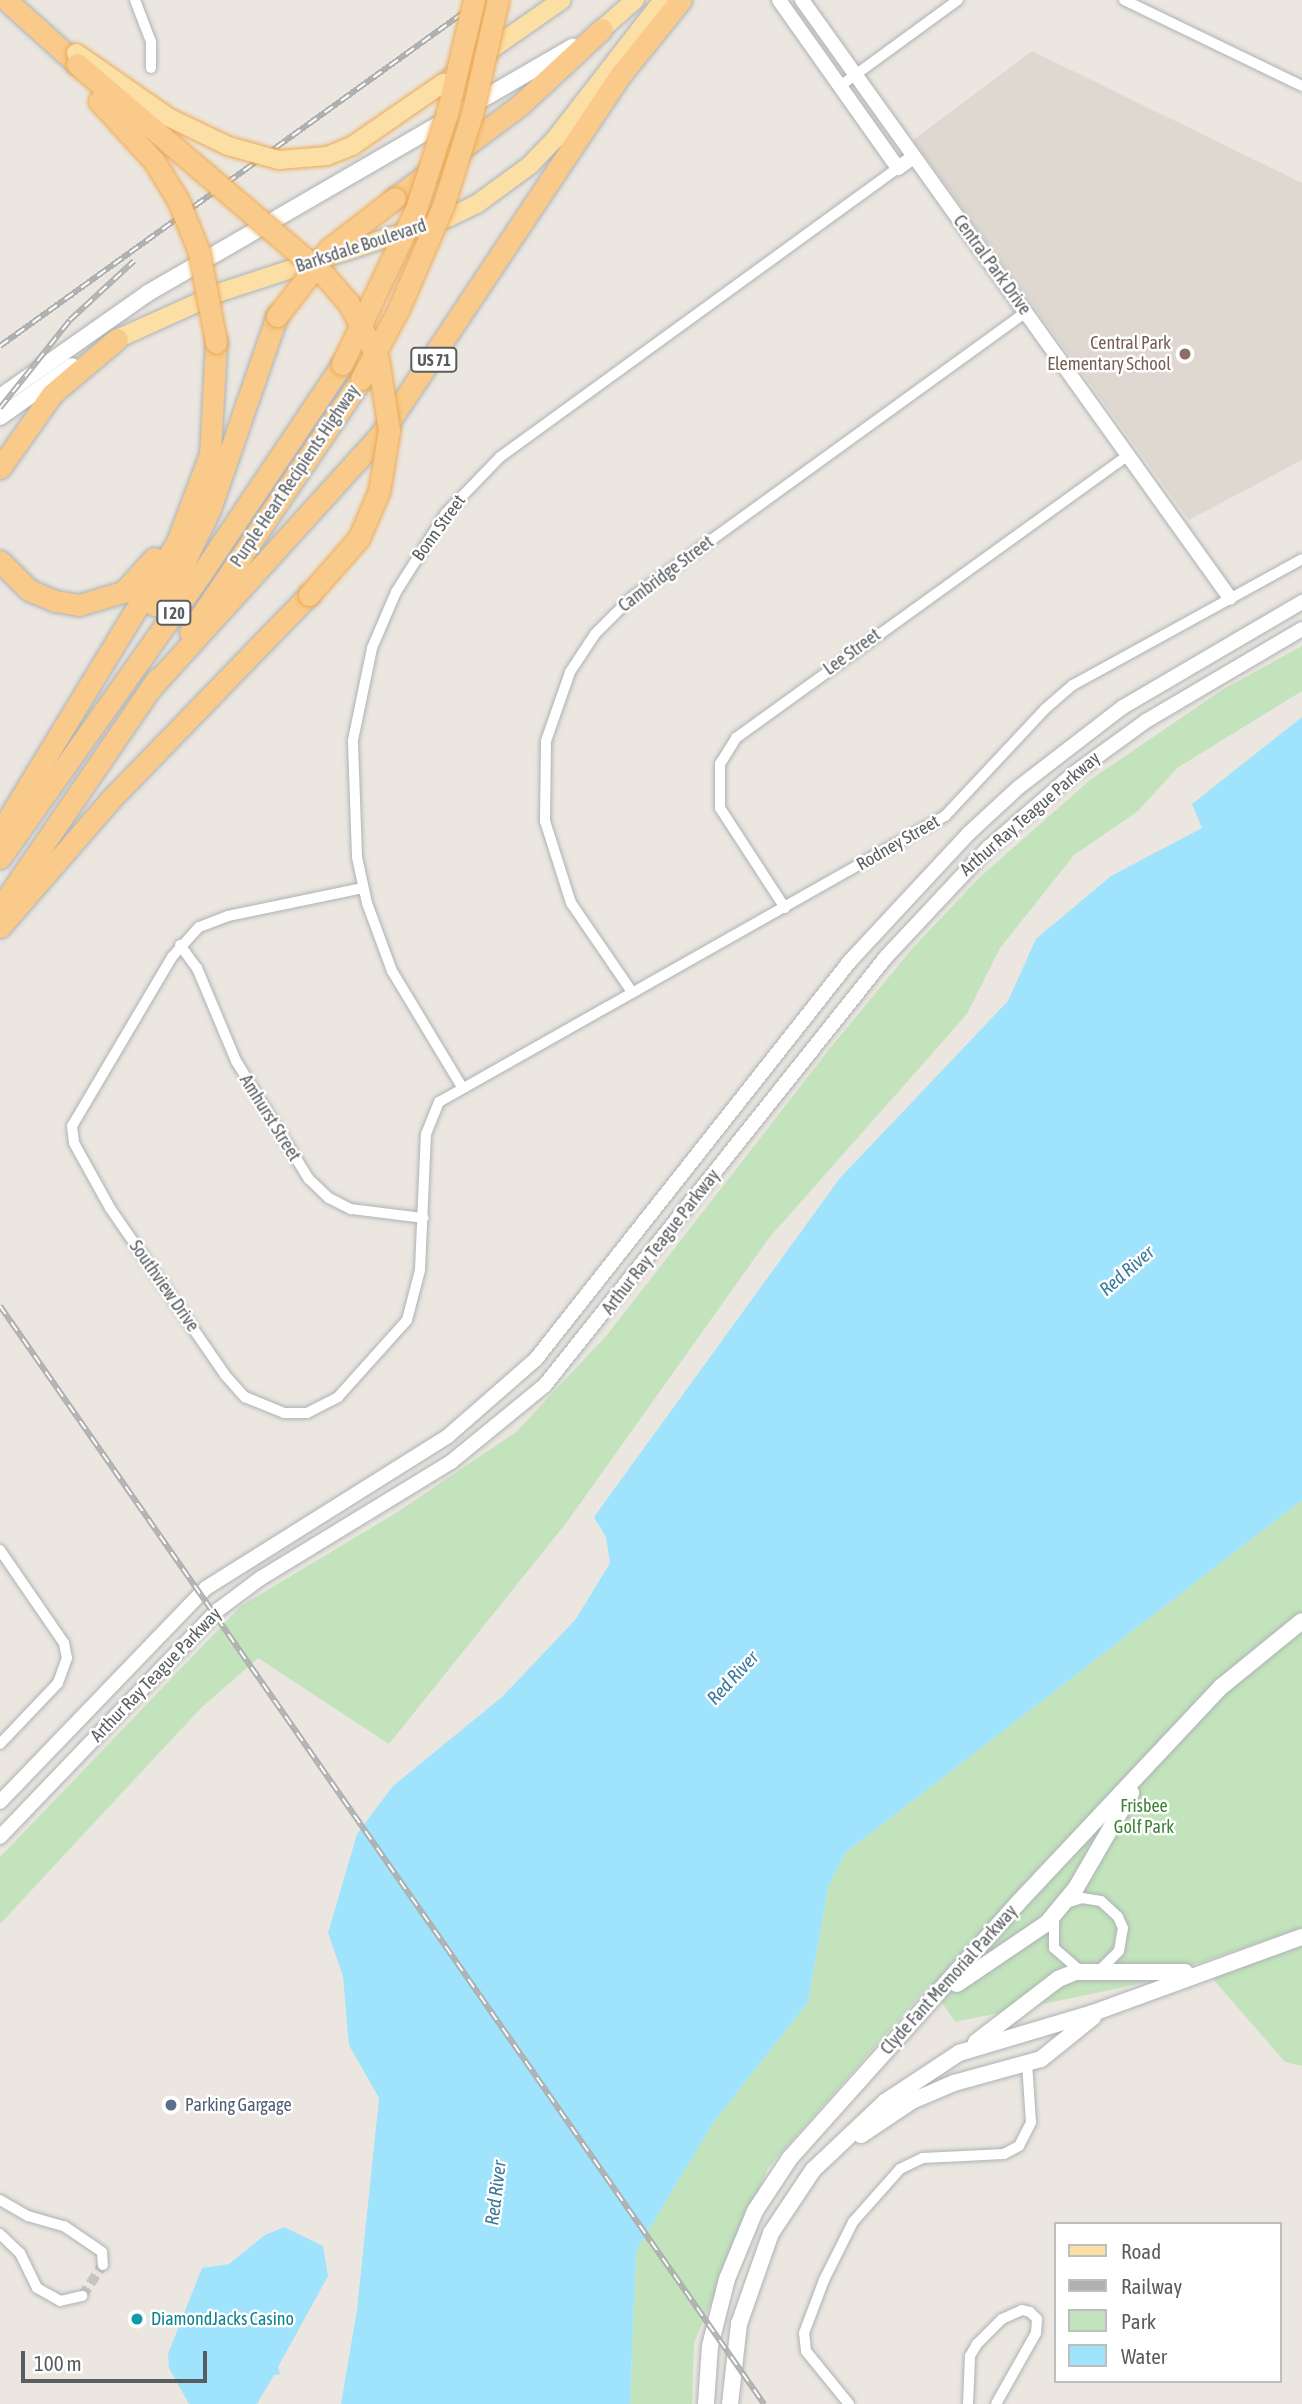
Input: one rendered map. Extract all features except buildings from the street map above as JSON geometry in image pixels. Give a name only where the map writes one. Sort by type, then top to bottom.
[{"type":"highway","points":[[0,927],[111,799],[309,595],[359,538],[379,491],[389,430],[386,394],[373,349],[348,302],[325,276],[73,63],[6,0]]},
{"type":"highway","name":"Purple Heart Recipients Highway","points":[[0,858],[209,563],[342,364],[416,209],[447,113],[474,0]]},
{"type":"highway","name":"Purple Heart Recipients Highway","points":[[0,908],[317,449],[360,379],[399,308],[443,206],[472,114],[499,0]]},
{"type":"highway","name":"US 71","points":[[149,690],[381,434],[622,73],[681,0]]},
{"type":"highway","points":[[0,14],[73,63],[168,182],[199,252],[216,342],[210,454],[177,542],[0,832]]},
{"type":"highway","points":[[60,736],[171,583],[197,537],[224,475],[277,316],[329,249],[519,106],[602,29]]},
{"type":"highway","points":[[0,468],[52,394],[117,339]]},
{"type":"highway","points":[[0,561],[29,590],[55,601],[79,605],[123,592],[140,578],[158,551],[213,413]]},
{"type":"main road","points":[[73,63],[169,117],[228,146],[279,160],[327,156],[352,146],[562,0]]},
{"type":"main road","points":[[0,397],[148,293],[602,29],[635,0]]},
{"type":"main road","name":"Barksdale Boulevard","points":[[0,417],[117,339],[180,307],[450,216],[494,193],[555,139],[663,0]]},
{"type":"main road","name":"Clyde Fant Memorial Parkway","points":[[706,2404],[714,2325],[727,2279],[755,2211],[790,2158],[1178,1732],[1230,1679],[1302,1621]]},
{"type":"main road","points":[[883,2053],[971,1973],[1029,1937],[1059,1910],[1107,1828],[1178,1732]]},
{"type":"main road","points":[[959,2053],[1108,2008],[1302,1937]]},
{"type":"main road","points":[[730,2404],[739,2324],[752,2278],[771,2233],[805,2181],[885,2102],[959,2053],[1058,1979],[1081,1971],[1100,1970],[1136,1975],[1206,1971]]},
{"type":"main road","points":[[805,2181],[847,2145],[912,2101],[954,2083],[1027,2064],[1048,2054],[1108,2008]]},
{"type":"street","points":[[135,0],[151,42],[151,68]]},
{"type":"street","points":[[779,0],[898,168]]},
{"type":"street","name":"Central Park Drive","points":[[802,0],[914,157],[987,251],[1026,312],[1230,598]]},
{"type":"street","points":[[839,86],[958,0]]},
{"type":"street","points":[[1125,0],[1302,86]]},
{"type":"street","name":"Bonn Street","points":[[462,1087],[402,993],[363,888],[351,779],[365,676],[396,592],[446,513],[482,473],[528,435],[914,157]]},
{"type":"street","name":"Cambridge Street","points":[[632,992],[571,903],[559,877],[545,821],[546,741],[570,672],[595,634],[631,598],[1026,312]]},
{"type":"street","name":"Lee Street","points":[[785,908],[720,808],[720,764],[736,738],[1128,455]]},
{"type":"street","name":"Rodney Street","points":[[462,1087],[785,908],[956,808],[1045,709],[1073,685],[1302,559]]},
{"type":"street","name":"Arthur Ray Teague Parkway","points":[[0,1802],[206,1588],[447,1436],[537,1359],[850,961],[968,834],[1019,787],[1123,707],[1302,602]]},
{"type":"street","name":"Arthur Ray Teague Parkway","points":[[0,1837],[218,1610],[251,1584],[451,1462],[545,1385],[879,964],[989,847],[1073,774],[1146,720],[1302,629]]},
{"type":"street","name":"Southview Drive","points":[[363,888],[211,921],[180,945],[80,1108],[71,1135],[110,1208],[235,1388],[255,1404],[284,1413],[307,1413],[338,1397],[407,1320],[419,1284],[428,1119],[439,1102],[462,1087]]},
{"type":"street","name":"Amhurst Street","points":[[180,945],[197,968],[225,1041],[247,1083],[314,1185],[351,1209],[423,1218]]},
{"type":"street","points":[[0,1550],[64,1643],[67,1658],[58,1683],[0,1744]]},
{"type":"street","points":[[1081,1971],[1054,1948],[1059,1910],[1091,1898],[1111,1907],[1123,1928],[1119,1951],[1100,1970]]},
{"type":"street","points":[[849,2404],[806,2351],[804,2333],[841,2245],[875,2192],[900,2169],[923,2158],[1004,2154],[1019,2146],[1031,2122],[1027,2064]]},
{"type":"street","points":[[0,2200],[28,2216],[64,2226],[102,2252],[103,2265]]},
{"type":"street","points":[[0,2234],[20,2253],[37,2288],[60,2301],[82,2296]]},
{"type":"street","points":[[968,2404],[970,2356],[977,2344],[1002,2319],[1022,2310],[1030,2312],[1037,2319],[1035,2333],[996,2404]]},
{"type":"shaded area","name":"Central Park Elementary School","points":[[1032,51],[1302,183],[1302,460],[1189,520],[913,140]]},
{"type":"green space","points":[[1302,646],[1302,691],[1177,768],[1138,811],[1074,855],[1000,948],[967,1014],[769,1238],[567,1522],[389,1744],[258,1658],[200,1709],[0,1924],[0,1857],[241,1606],[399,1511],[516,1432],[607,1335],[831,1047],[911,950],[979,878],[1090,780],[1222,690]]},
{"type":"green space","name":"Frisbee Golf Park","points":[[1302,1500],[1302,1928],[1134,1985],[955,2022],[930,1984],[768,2168],[694,2343],[692,2404],[630,2404],[636,2251],[713,2123],[808,2002],[828,1887],[845,1853]]},
{"type":"green space","points":[[1302,1939],[1302,2066],[1285,2062],[1206,1971]]},
{"type":"water","name":"Red River","points":[[1302,717],[1302,1500],[845,1853],[828,1887],[808,2002],[713,2123],[636,2251],[630,2404],[341,2404],[357,2310],[379,2098],[349,2045],[343,1976],[328,1933],[357,1834],[393,1786],[502,1697],[576,1619],[610,1563],[606,1537],[594,1517],[840,1178],[1008,1001],[1036,939],[1111,876],[1202,828],[1192,804]]},
{"type":"water","points":[[284,2227],[323,2246],[328,2276],[278,2367],[280,2374],[274,2375],[257,2404],[189,2404],[169,2368],[168,2354],[202,2268],[229,2264],[265,2235]]},
{"type":"tunnel","points":[[82,2296],[103,2265]]},
{"type":"railway","points":[[0,346],[481,0]]},
{"type":"railway","points":[[0,408],[70,320],[134,261]]},
{"type":"railway","points":[[0,1306],[764,2404]]},
{"type":"place","name":"Central Park Elementary School","points":[[1185,354]]},
{"type":"place","name":"Parking Gargage","points":[[171,2105]]},
{"type":"place","name":"DiamondJacks Casino","points":[[137,2319]]}]
